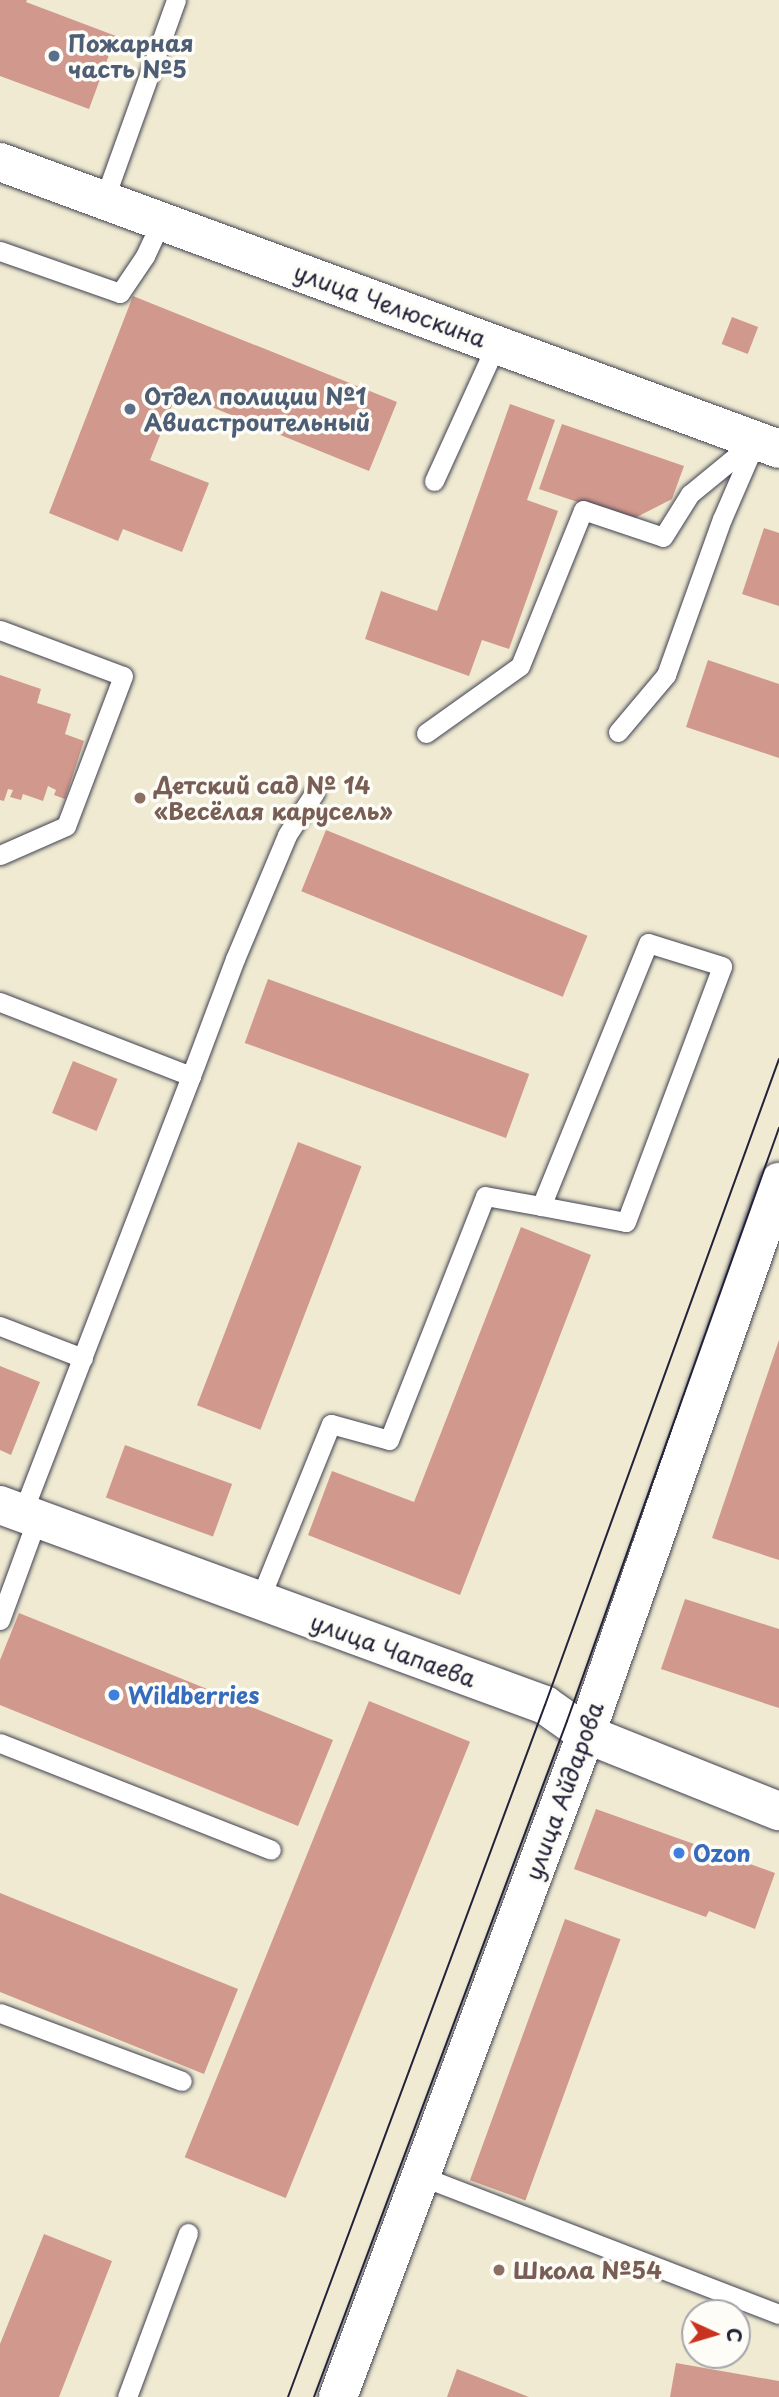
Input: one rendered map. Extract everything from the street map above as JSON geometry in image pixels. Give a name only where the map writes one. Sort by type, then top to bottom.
[{"type":"street","name":"улица Челюскина","points":[[0,162],[767,445]]},
{"type":"street","name":"улица Айдарова","points":[[338,2397],[586,1734],[779,1182]]},
{"type":"street","name":"улица Чапаева","points":[[20,1513],[545,1706],[586,1734],[779,1811]]},
{"type":"lane","points":[[104,200],[176,0]]},
{"type":"lane","points":[[0,251],[120,293],[145,256],[161,221]]},
{"type":"lane","points":[[434,481],[496,345]]},
{"type":"lane","points":[[618,732],[666,675],[717,531],[767,445]]},
{"type":"lane","points":[[426,733],[520,666],[583,510],[663,537],[690,494],[767,445]]},
{"type":"lane","points":[[0,630],[122,676],[66,826],[0,855]]},
{"type":"lane","points":[[0,1620],[20,1513],[83,1358],[234,959],[287,835],[315,792]]},
{"type":"lane","points":[[259,1601],[331,1424],[389,1440],[485,1196],[626,1223],[722,966],[648,943],[541,1206]]},
{"type":"lane","points":[[0,1002],[191,1076]]},
{"type":"lane","points":[[0,1326],[83,1358]]},
{"type":"lane","points":[[0,1743],[271,1850]]},
{"type":"lane","points":[[0,2013],[182,2081]]},
{"type":"lane","points":[[421,2176],[779,2314]]},
{"type":"lane","points":[[127,2397],[188,2233]]},
{"type":"building","name":"Пожарная часть №5","points":[[0,0],[27,0],[26,2],[116,36],[89,109],[0,76]]},
{"type":"building","points":[[133,296],[397,402],[369,471],[177,393],[150,460],[209,483],[182,552],[123,529],[118,541],[49,513]]},
{"type":"building","points":[[732,317],[758,327],[748,354],[722,344]]},
{"type":"building","points":[[510,404],[555,420],[527,500],[558,511],[509,649],[482,640],[469,676],[365,639],[381,591],[437,611]]},
{"type":"building","points":[[562,424],[684,466],[672,499],[631,520],[539,489]]},
{"type":"building","points":[[764,528],[779,533],[779,606],[742,594]]},
{"type":"building","points":[[708,660],[779,684],[779,758],[686,727]]},
{"type":"building","points":[[0,675],[41,689],[37,703],[71,714],[65,734],[84,741],[65,799],[54,795],[56,790],[48,786],[43,801],[23,794],[21,800],[10,797],[13,790],[8,789],[4,801],[0,800]]},
{"type":"building","points":[[326,830],[587,936],[563,997],[301,891]]},
{"type":"building","points":[[268,979],[529,1074],[506,1138],[245,1043]]},
{"type":"building","points":[[73,1061],[118,1079],[97,1131],[52,1113]]},
{"type":"building","points":[[298,1142],[361,1166],[260,1430],[197,1405]]},
{"type":"building","points":[[521,1227],[591,1255],[460,1595],[308,1535],[332,1471],[414,1502]]},
{"type":"building","points":[[779,1340],[779,1560],[712,1538]]},
{"type":"building","points":[[0,1366],[40,1382],[11,1455],[0,1450]]},
{"type":"building","points":[[125,1445],[232,1484],[213,1537],[106,1498]]},
{"type":"building","points":[[685,1599],[779,1629],[779,1708],[661,1669]]},
{"type":"building","points":[[19,1613],[333,1740],[298,1826],[0,1705],[0,1660]]},
{"type":"building","points":[[369,1701],[470,1742],[286,2198],[185,2157]]},
{"type":"building","points":[[596,1809],[775,1873],[755,1929],[709,1911],[706,1917],[574,1869]]},
{"type":"building","points":[[0,1893],[238,1989],[204,2074],[0,1992]]},
{"type":"building","points":[[565,1919],[620,1939],[525,2200],[470,2180]]},
{"type":"building","points":[[44,2234],[112,2261],[59,2397],[0,2397],[0,2344]]},
{"type":"building","points":[[676,2363],[681,2364],[681,2369],[710,2369],[779,2381],[779,2397],[670,2397]]},
{"type":"building","points":[[457,2369],[529,2397],[447,2397]]},
{"type":"tram line","points":[[288,2397],[545,1705],[779,1059]]},
{"type":"tram line","points":[[314,2397],[567,1721],[779,1128]]},
{"type":"place","name":"Пожарная часть №5","points":[[54,56]]},
{"type":"place","name":"Отдел полиции №1 Авиастроительный","points":[[130,409]]},
{"type":"place","name":"Детский сад № 14 «Весёлая карусель»","points":[[140,798]]},
{"type":"place","name":"Wildberries","points":[[114,1695]]},
{"type":"place","name":"Ozon","points":[[679,1853]]},
{"type":"place","name":"Школа №54","points":[[499,2270]]}]
